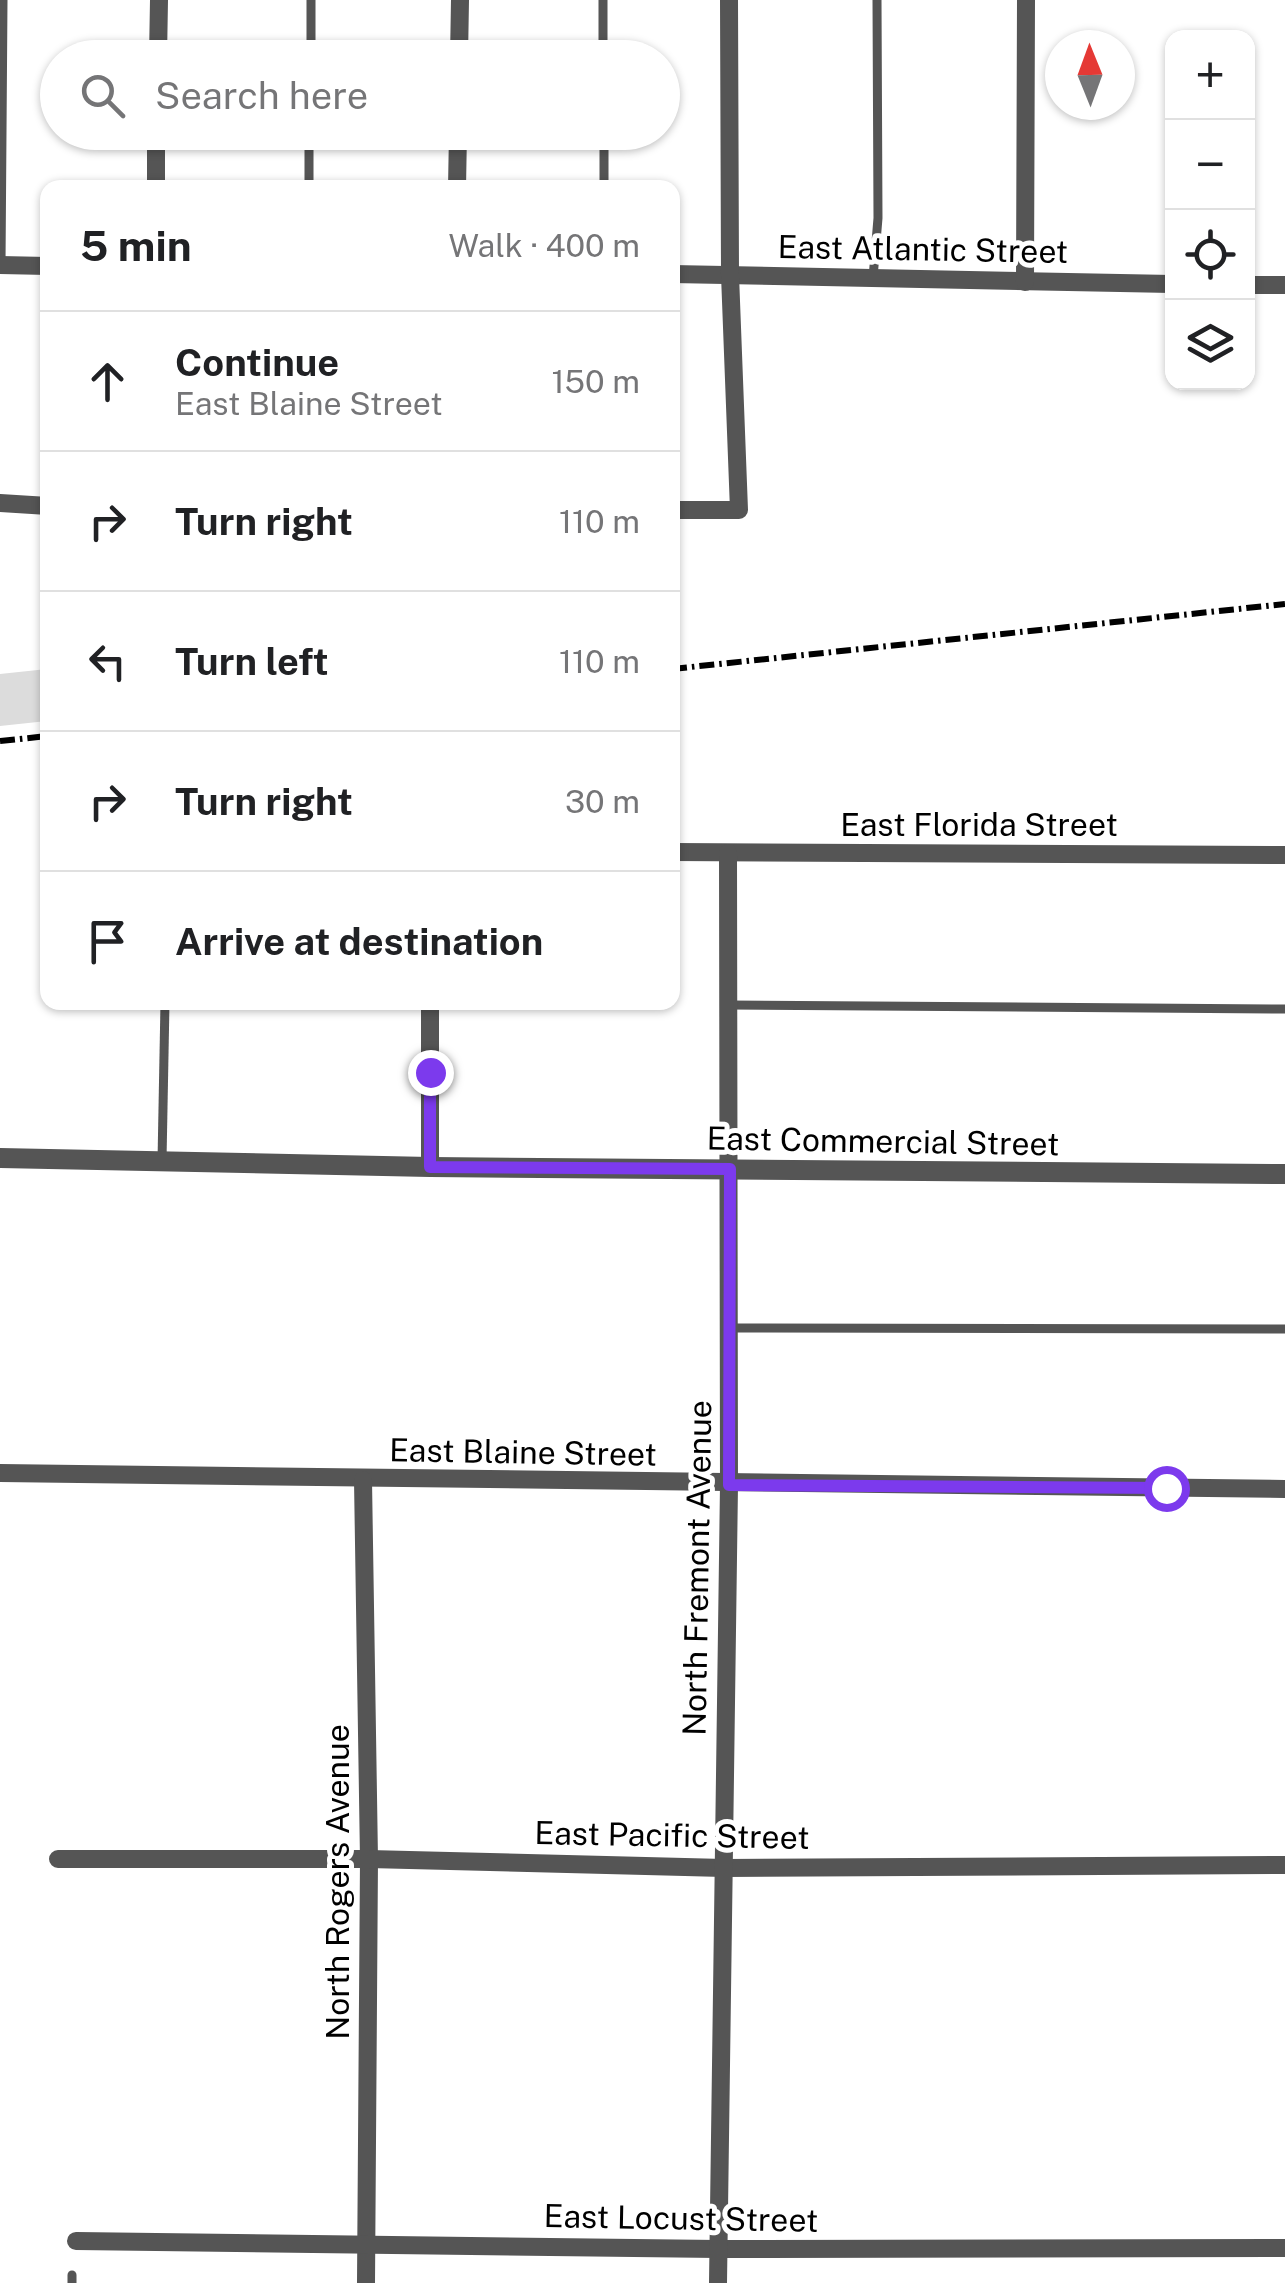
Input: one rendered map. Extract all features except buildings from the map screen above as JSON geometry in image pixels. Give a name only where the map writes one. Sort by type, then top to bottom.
[{"type":"street","points":[[158,0],[158,40]]},
{"type":"street","points":[[459,40],[460,0]]},
{"type":"street","points":[[680,510],[739,510],[730,275],[729,0]]},
{"type":"street","points":[[1025,282],[1026,0]]},
{"type":"street","points":[[156,150],[156,180]]},
{"type":"street","points":[[456,180],[457,150]]},
{"type":"street","points":[[0,265],[40,266]]},
{"type":"street","name":"East Atlantic Street","points":[[680,274],[1165,284]]},
{"type":"street","points":[[1255,285],[1285,285]]},
{"type":"street","points":[[0,502],[40,505]]},
{"type":"street","name":"East Florida Street","points":[[680,852],[1285,855]]},
{"type":"street","name":"North Fremont Avenue","points":[[718,2283],[729,1485],[728,853]]},
{"type":"street","points":[[430,1010],[430,1167]]},
{"type":"street","name":"East Commercial Street","points":[[0,1158],[430,1167],[1285,1174]]},
{"type":"street","name":"East Blaine Street","points":[[0,1473],[729,1485],[1285,1488]]},
{"type":"street","name":"North Rogers Avenue","points":[[364,1480],[368,1859],[366,2283]]},
{"type":"street","name":"East Pacific Street","points":[[58,1859],[368,1859],[724,1868],[1285,1865]]},
{"type":"street","name":"East Locust Street","points":[[76,2241],[718,2250],[1285,2248]]},
{"type":"lane","points":[[0,265],[3,0]]},
{"type":"lane","points":[[311,40],[312,0]]},
{"type":"lane","points":[[603,0],[604,40]]},
{"type":"lane","points":[[873,278],[878,218],[877,0]]},
{"type":"lane","points":[[308,180],[309,150]]},
{"type":"lane","points":[[604,150],[604,180]]},
{"type":"lane","points":[[728,1004],[1285,1008]]},
{"type":"lane","points":[[162,1161],[165,1010]]},
{"type":"lane","points":[[729,1328],[1285,1328]]},
{"type":"shaded area","points":[[40,670],[40,722],[0,726],[0,674]]},
{"type":"railway","points":[[680,668],[1285,604]]},
{"type":"railway","points":[[0,741],[40,737]]},
{"type":"route","points":[[430,1072],[430,1167],[730,1169],[729,1485],[1166,1488]]}]
